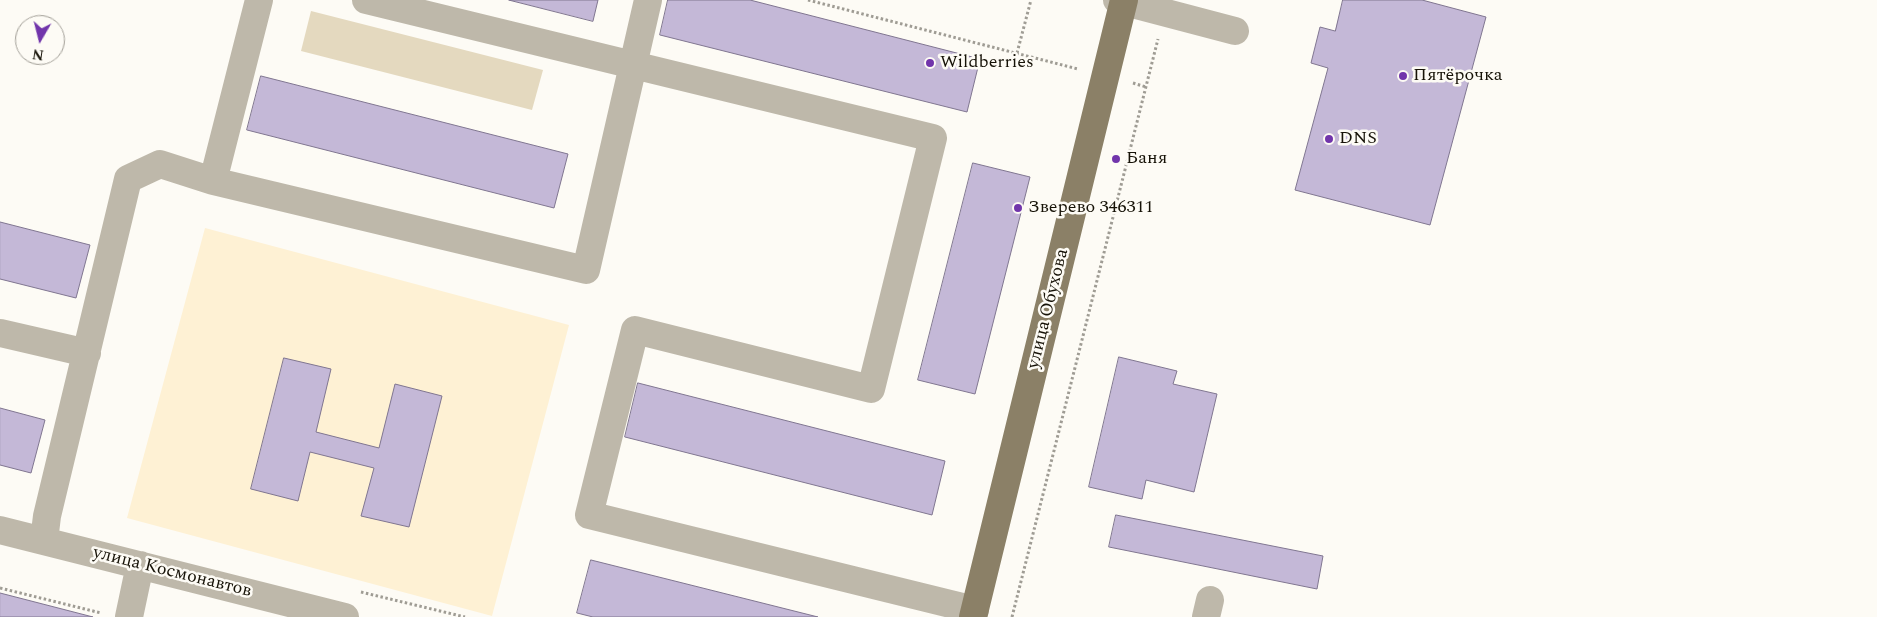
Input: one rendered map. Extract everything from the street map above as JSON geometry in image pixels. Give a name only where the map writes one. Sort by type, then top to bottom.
[{"type":"main road","name":"улица Обухова","points":[[974,614],[1122,1]]},
{"type":"street","points":[[213,181],[259,0]]},
{"type":"street","points":[[366,0],[933,138],[871,389],[635,330],[589,515],[974,614]]},
{"type":"street","points":[[44,541],[48,516],[128,179],[160,164],[213,181],[586,270],[631,66],[648,0]]},
{"type":"street","points":[[1122,1],[1234,31]]},
{"type":"street","points":[[0,333],[87,353]]},
{"type":"street","name":"улица Космонавтов","points":[[0,530],[345,617]]},
{"type":"street","points":[[118,616],[140,565]]},
{"type":"path","points":[[808,0],[1017,53],[1031,0]]},
{"type":"path","points":[[1012,617],[1157,44]]},
{"type":"path","points":[[0,588],[118,616]]},
{"type":"shaded area","points":[[311,11],[543,70],[532,110],[301,51]]},
{"type":"shaded area","points":[[205,228],[569,325],[492,616],[127,518]]},
{"type":"building","points":[[509,0],[598,0],[593,21]]},
{"type":"building","points":[[668,0],[750,0],[980,59],[967,112],[660,35]]},
{"type":"building","points":[[1343,0],[1422,0],[1486,17],[1430,225],[1295,190],[1328,68],[1311,63],[1320,27],[1335,31]]},
{"type":"building","points":[[261,76],[568,154],[554,208],[247,130]]},
{"type":"building","points":[[973,163],[1030,177],[975,394],[918,380]]},
{"type":"building","points":[[0,222],[90,245],[76,298],[0,279]]},
{"type":"building","points":[[1119,357],[1177,371],[1173,384],[1217,394],[1194,492],[1146,480],[1142,499],[1089,487]]},
{"type":"building","points":[[284,358],[331,369],[316,432],[379,448],[395,384],[442,396],[409,527],[361,516],[374,468],[310,452],[298,501],[251,489]]},
{"type":"building","points":[[638,383],[945,461],[932,515],[625,437]]},
{"type":"building","points":[[0,408],[45,420],[31,473],[0,465]]},
{"type":"building","points":[[1116,515],[1323,556],[1317,589],[1109,547]]},
{"type":"building","points":[[591,560],[818,617],[593,617],[577,613]]},
{"type":"building","points":[[0,593],[93,617],[0,617]]},
{"type":"place","name":"Wildberries","points":[[930,63]]},
{"type":"place","name":"Пятёрочка","points":[[1403,76]]},
{"type":"place","name":"DNS","points":[[1329,139]]},
{"type":"place","name":"Баня","points":[[1116,159]]},
{"type":"place","name":"Зверево 346311","points":[[1018,208]]}]
